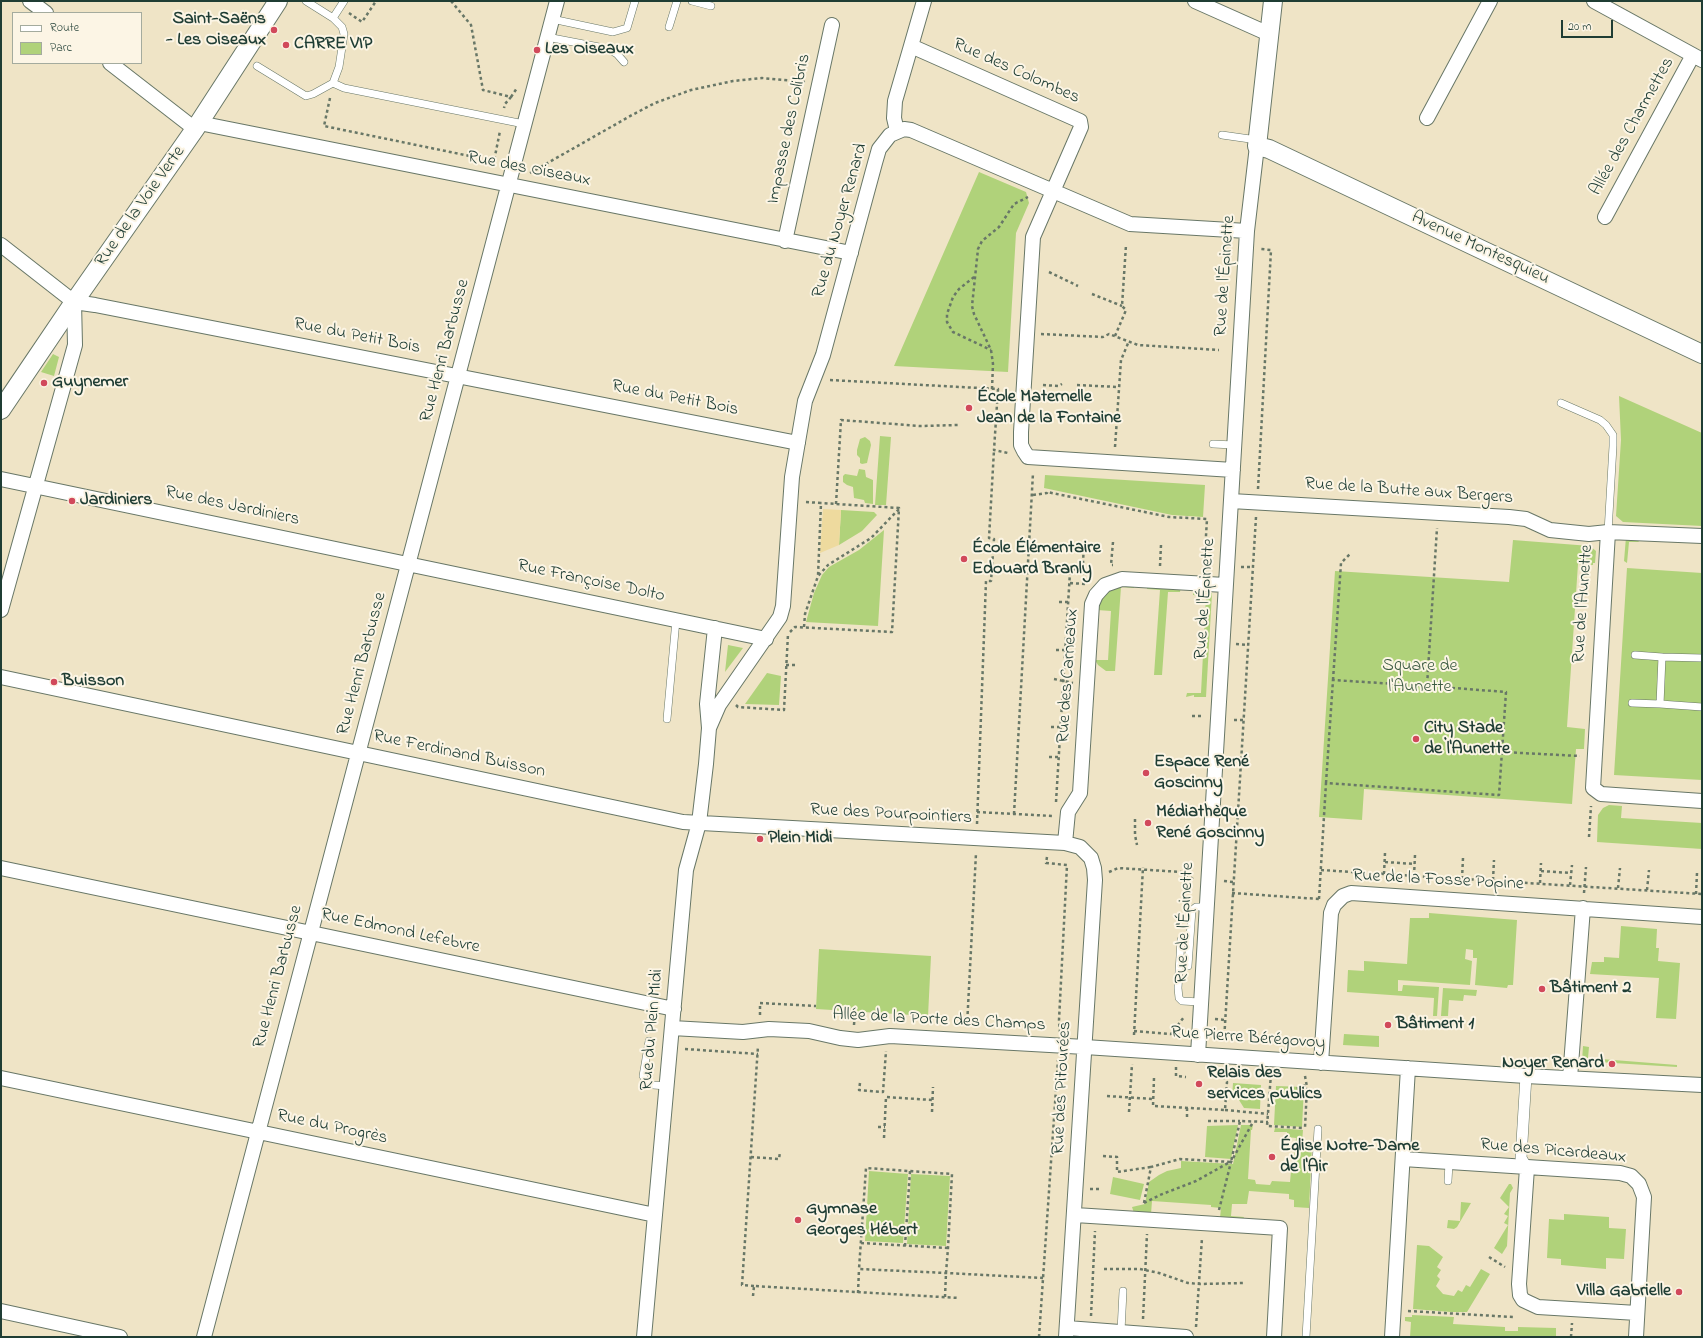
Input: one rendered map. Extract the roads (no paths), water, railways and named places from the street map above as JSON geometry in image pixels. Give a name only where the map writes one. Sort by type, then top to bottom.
[{"type":"street","points":[[30,1],[45,12]]},
{"type":"street","name":"Rue de la Voie Verte","points":[[1,410],[74,302],[197,126],[278,1]]},
{"type":"street","name":"Rue Henri Barbusse","points":[[204,1337],[557,1]]},
{"type":"street","points":[[924,1],[896,101],[894,118],[897,131],[908,129],[919,133],[1130,224],[1247,231]]},
{"type":"street","points":[[1195,1],[1269,34]]},
{"type":"street","points":[[1257,143],[1273,1]]},
{"type":"street","points":[[1427,118],[1490,1]]},
{"type":"street","points":[[1594,1],[1698,58]]},
{"type":"street","name":"Impasse des Colibris","points":[[786,241],[832,25]]},
{"type":"street","name":"Rue des Colombes","points":[[911,46],[1080,121],[1081,127],[1052,190]]},
{"type":"street","name":"Allée des Charmettes","points":[[1605,217],[1698,58]]},
{"type":"street","points":[[111,64],[197,126]]},
{"type":"street","name":"Rue des Oiseaux","points":[[197,126],[851,253]]},
{"type":"street","name":"Rue du Noyer Renard","points":[[766,639],[780,617],[784,606],[790,495],[805,401],[823,355],[879,149],[885,140],[897,131]]},
{"type":"street","name":"Rue de l'Épinette","points":[[1198,1055],[1247,231],[1257,143]]},
{"type":"street","name":"Avenue Montesquieu","points":[[1257,143],[1702,354]]},
{"type":"street","points":[[1052,190],[1033,236],[1021,438],[1021,445],[1028,457],[1233,470]]},
{"type":"street","points":[[1,244],[74,302],[75,345],[1,610]]},
{"type":"street","name":"Rue du Petit Bois","points":[[74,302],[95,304],[798,443]]},
{"type":"street","name":"Rue des Jardiniers","points":[[1,479],[409,563]]},
{"type":"street","name":"Rue de la Butte aux Bergers","points":[[1231,501],[1437,512],[1526,519],[1550,530],[1593,534],[1608,532],[1702,536]]},
{"type":"street","name":"Rue de l'Aunette","points":[[1608,532],[1593,788],[1601,794],[1702,801]]},
{"type":"street","name":"Rue Françoise Dolto","points":[[409,563],[766,639]]},
{"type":"street","name":"Rue des Carneaux","points":[[1065,843],[1068,812],[1080,793],[1092,604],[1096,595],[1105,585],[1122,579],[1225,585]]},
{"type":"street","name":"Rue du Plein Midi","points":[[644,1337],[686,870],[699,823],[709,728],[708,704],[715,628]]},
{"type":"street","name":"Rue du Plein Midi","points":[[709,728],[718,706],[766,639]]},
{"type":"street","name":"Rue Ferdinand Buisson","points":[[1,676],[594,804],[683,822],[699,823]]},
{"type":"street","name":"Rue des Pourpointiers","points":[[699,823],[1065,843],[1080,846]]},
{"type":"street","name":"Rue des Pitourées","points":[[1066,1333],[1085,1047],[1094,872],[1091,858],[1080,846]]},
{"type":"street","name":"Rue Edmond Lefebvre","points":[[1,868],[674,1009]]},
{"type":"street","name":"Rue de la Fosse Popine","points":[[1321,1063],[1331,913],[1334,905],[1343,896],[1351,893],[1583,904],[1702,917]]},
{"type":"street","points":[[1570,1078],[1583,904]]},
{"type":"street","name":"Allée de la Porte des Champs","points":[[672,1028],[743,1032],[769,1028],[809,1031],[840,1038],[858,1040],[890,1036],[1085,1047]]},
{"type":"street","name":"Rue Pierre Bérégovoy","points":[[1085,1047],[1526,1076],[1702,1085]]},
{"type":"street","points":[[1392,1337],[1408,1068]]},
{"type":"street","points":[[1526,1076],[1521,1158],[1526,1168],[1519,1284],[1520,1295],[1523,1300],[1538,1307],[1637,1313]]},
{"type":"street","name":"Rue du Progrès","points":[[1,1078],[655,1215]]},
{"type":"street","name":"Rue des Picardeaux","points":[[1403,1159],[1620,1173],[1630,1176],[1639,1184],[1644,1197],[1636,1337]]},
{"type":"street","points":[[1074,1215],[1280,1228],[1274,1337]]},
{"type":"street","points":[[1,1311],[120,1337]]},
{"type":"street","points":[[1066,1333],[1090,1330],[1186,1337]]},
{"type":"lane","points":[[257,66],[306,96],[334,83],[339,67],[344,34],[342,27],[333,18],[306,1]]},
{"type":"lane","points":[[552,19],[613,32],[627,28],[635,1]]},
{"type":"lane","points":[[669,27],[676,1]]},
{"type":"lane","points":[[692,1],[711,6]]},
{"type":"lane","points":[[333,18],[342,4]]},
{"type":"lane","points":[[548,37],[612,51],[624,62]]},
{"type":"lane","points":[[334,83],[344,88],[524,124]]},
{"type":"lane","points":[[1222,135],[1257,143]]},
{"type":"lane","name":"Rue de l'Aunette","points":[[1561,403],[1600,420],[1606,425],[1612,435],[1613,446],[1608,532]]},
{"type":"lane","points":[[1213,444],[1234,445]]},
{"type":"lane","points":[[667,719],[676,620]]},
{"type":"lane","points":[[1635,655],[1702,658]]},
{"type":"lane","points":[[1660,704],[1662,657]]},
{"type":"lane","points":[[1632,703],[1702,707]]},
{"type":"lane","points":[[1188,966],[1192,910],[1196,907],[1206,907]]},
{"type":"lane","points":[[1181,940],[1178,988],[1179,998],[1182,1001],[1200,1002]]},
{"type":"lane","points":[[649,1041],[643,1076],[646,1081],[653,1085],[667,1086]]},
{"type":"lane","points":[[1306,1337],[1318,1129]]},
{"type":"lane","points":[[1448,1182],[1449,1163]]},
{"type":"lane","points":[[1121,1332],[1123,1291]]},
{"type":"place","name":"Saint-Saëns - Les Oiseaux","points":[[274,30]]},
{"type":"place","name":"CARRE VIP","points":[[286,45]]},
{"type":"place","name":"Les Oiseaux","points":[[537,50]]},
{"type":"place","name":"Guynemer","points":[[44,383]]},
{"type":"place","name":"École Maternelle Jean de la Fontaine","points":[[969,408]]},
{"type":"place","name":"Jardiniers","points":[[72,501]]},
{"type":"place","name":"École Élémentaire Edouard Branly","points":[[964,559]]},
{"type":"place","name":"Buisson","points":[[54,682]]},
{"type":"place","name":"City Stade de l'Aunette","points":[[1416,739]]},
{"type":"place","name":"Espace René Goscinny","points":[[1146,773]]},
{"type":"place","name":"Médiathèque René Goscinny","points":[[1148,823]]},
{"type":"place","name":"Plein Midi","points":[[760,839]]},
{"type":"place","name":"Bâtiment 2","points":[[1542,989]]},
{"type":"place","name":"Bâtiment 1","points":[[1388,1025]]},
{"type":"place","name":"Noyer Renard","points":[[1612,1064]]},
{"type":"place","name":"Relais des services publics","points":[[1199,1084]]},
{"type":"place","name":"Église Notre-Dame de l'Air","points":[[1272,1157]]},
{"type":"place","name":"Gymnase Georges Hébert","points":[[798,1220]]},
{"type":"place","name":"Villa Gabrielle","points":[[1679,1292]]},
{"type":"park label","name":"Square de l'Aunette","points":[[1420,677]]}]
